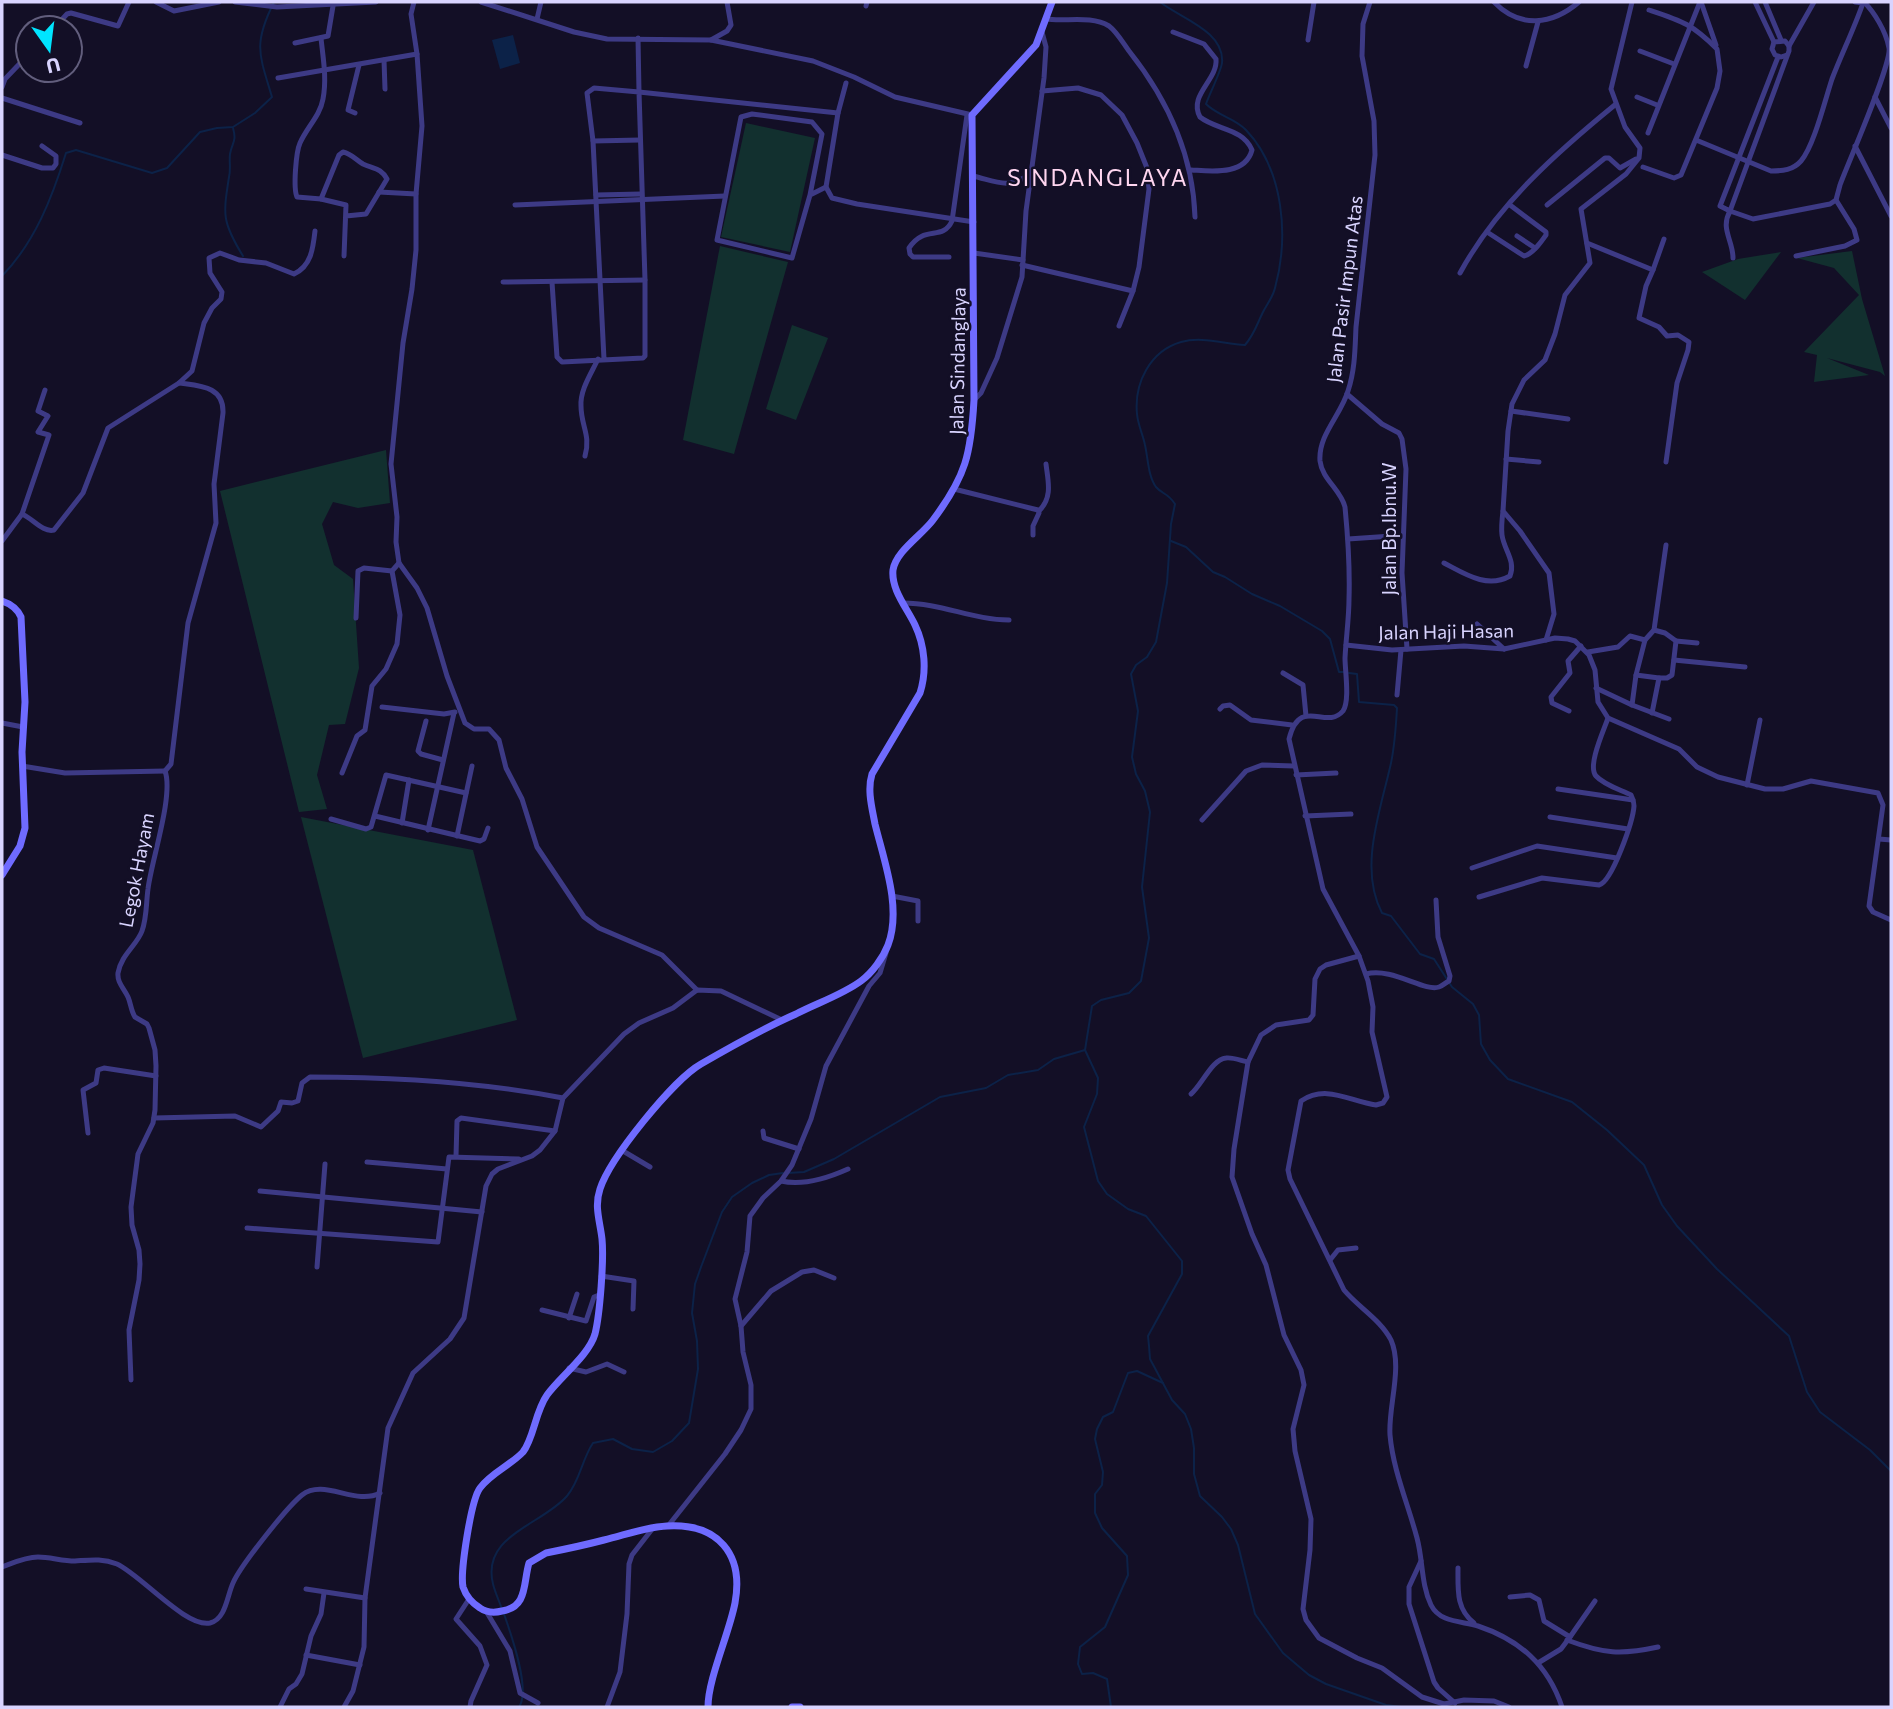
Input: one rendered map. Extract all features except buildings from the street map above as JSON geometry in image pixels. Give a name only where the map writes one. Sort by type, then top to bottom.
[{"type":"street","points":[[84,17],[118,26],[129,2]]},
{"type":"street","points":[[156,2],[174,11],[219,2]]},
{"type":"street","points":[[235,2],[277,7],[376,2]]},
{"type":"street","points":[[414,2],[411,13],[422,126],[416,194],[415,263],[403,343],[391,464],[399,563],[427,608],[447,676],[468,727],[489,729],[499,740],[506,768],[522,799],[537,848],[584,917],[599,928],[662,956],[697,990]]},
{"type":"street","points":[[481,2],[574,32],[607,39],[711,40],[813,61],[895,97],[970,115]]},
{"type":"street","points":[[537,19],[541,2]]},
{"type":"street","points":[[711,40],[727,31],[731,25],[727,2]]},
{"type":"street","points":[[949,257],[913,257],[909,248],[920,235],[946,231],[952,220],[970,115],[1028,56],[1042,32],[1052,2]]},
{"type":"street","points":[[1308,40],[1314,2]]},
{"type":"street","name":"Jalan Pasir Impun Atas","points":[[1292,725],[1306,716],[1329,717],[1341,713],[1345,707],[1348,539],[1343,499],[1324,473],[1320,458],[1322,444],[1347,394],[1355,356],[1376,155],[1374,121],[1362,56],[1363,24],[1370,2]]},
{"type":"street","points":[[1494,2],[1509,15],[1538,22],[1560,16],[1570,5],[1579,2]]},
{"type":"street","points":[[1444,563],[1479,581],[1499,581],[1510,576],[1513,570],[1502,534],[1511,411],[1517,391],[1524,380],[1540,366],[1550,349],[1565,295],[1588,268],[1590,255],[1582,207],[1626,174],[1639,158],[1640,148],[1627,132],[1611,89],[1632,2]]},
{"type":"street","points":[[1648,133],[1700,2]]},
{"type":"street","points":[[1643,167],[1678,177],[1685,169],[1717,88],[1720,71],[1717,49],[1700,2]]},
{"type":"street","points":[[1755,2],[1778,41],[1789,46]]},
{"type":"street","points":[[1765,2],[1778,41]]},
{"type":"street","points":[[1733,258],[1733,245],[1725,230],[1726,219],[1785,67],[1789,46],[1814,2]]},
{"type":"street","points":[[1778,57],[1720,206],[1753,219],[1830,204],[1836,200],[1875,96],[1888,46],[1872,9],[1863,2],[1855,2]]},
{"type":"street","points":[[1696,140],[1771,171],[1794,167],[1803,159],[1863,2]]},
{"type":"street","points":[[295,43],[329,34],[333,6]]},
{"type":"street","points":[[1648,10],[1690,24],[1717,49]]},
{"type":"street","points":[[1046,19],[1085,20],[1110,27],[1154,84],[1170,113],[1191,170],[1195,217]]},
{"type":"street","points":[[1526,66],[1538,22]]},
{"type":"street","points":[[974,400],[981,393],[997,358],[1022,276],[1046,47],[1042,32]]},
{"type":"street","points":[[1173,32],[1204,44],[1216,59],[1216,70],[1201,92],[1198,104],[1200,117],[1237,134],[1246,140],[1252,150],[1245,163],[1234,169],[1191,170]]},
{"type":"street","points":[[321,38],[325,70],[323,100],[299,144],[294,184],[297,197],[345,204],[344,256]]},
{"type":"street","points":[[552,282],[557,357],[562,362],[645,356],[638,38]]},
{"type":"street","points":[[1778,41],[1772,49],[1778,57]]},
{"type":"street","points":[[1640,51],[1674,64]]},
{"type":"street","points":[[278,78],[417,54]]},
{"type":"street","points":[[1778,57],[1787,55]]},
{"type":"street","points":[[384,60],[385,89]]},
{"type":"street","points":[[355,113],[348,110],[359,65]]},
{"type":"street","points":[[1883,71],[1891,75]]},
{"type":"street","points":[[2,87],[3,77]]},
{"type":"street","points":[[846,83],[838,113],[826,187],[832,198],[974,222]]},
{"type":"street","points":[[585,456],[588,443],[580,409],[582,394],[601,359],[596,198],[588,91],[594,88],[838,113]]},
{"type":"street","points":[[1042,91],[1078,89],[1101,95],[1122,115],[1138,145],[1149,175],[1133,291],[1119,326]]},
{"type":"street","points":[[1875,96],[1891,128]]},
{"type":"street","points":[[1637,97],[1657,105]]},
{"type":"street","points":[[2,98],[80,123]]},
{"type":"street","points":[[1460,273],[1487,232],[1558,152],[1616,104]]},
{"type":"street","points":[[752,114],[812,122],[822,134],[810,195],[792,258],[717,240],[741,117],[752,114]]},
{"type":"street","name":"Jalan Sindanglaya","points":[[469,1599],[462,1577],[473,1502],[479,1489],[522,1452],[540,1406],[593,1340],[601,1276],[602,1237],[597,1201],[600,1186],[663,1097],[682,1077],[782,1020],[847,990],[873,970],[887,946],[891,929],[892,896],[871,806],[869,783],[920,693],[924,680],[925,664],[920,640],[898,594],[894,568],[898,559],[932,522],[954,489],[971,446],[974,400],[974,222],[970,115]]},
{"type":"street","points":[[593,141],[640,141]]},
{"type":"street","points":[[2,155],[42,168],[53,168],[56,164],[55,156],[42,146]]},
{"type":"street","points":[[1855,146],[1891,216]]},
{"type":"street","points":[[321,199],[339,155],[343,152],[362,163],[378,168],[387,177],[366,215],[346,216]]},
{"type":"street","points":[[1547,205],[1605,158],[1609,158],[1619,168],[1639,158]]},
{"type":"street","points":[[973,176],[1004,184],[1019,182],[1031,173]]},
{"type":"street","points":[[810,195],[826,187]]},
{"type":"street","points":[[379,192],[416,194]]},
{"type":"street","points":[[515,205],[641,196],[726,196]]},
{"type":"street","points":[[1796,256],[1845,246],[1857,240],[1854,229],[1836,200]]},
{"type":"street","points":[[1487,232],[1524,256],[1529,255],[1535,248],[1546,232],[1510,205]]},
{"type":"street","points":[[22,514],[44,529],[54,530],[83,493],[108,428],[179,383],[192,371],[204,323],[222,292],[210,274],[209,258],[220,253],[239,260],[266,263],[294,274],[303,270],[312,254],[315,232]]},
{"type":"street","points":[[1517,236],[1535,248]]},
{"type":"street","points":[[1664,239],[1646,286],[1639,318],[1659,327],[1667,336],[1678,335],[1689,344],[1677,383],[1666,462]]},
{"type":"street","points":[[1587,243],[1653,270]]},
{"type":"street","points":[[974,253],[1023,262],[1133,291]]},
{"type":"street","points":[[502,282],[645,280]]},
{"type":"street","name":"Legok Hayam","points":[[131,1380],[129,1330],[140,1264],[131,1217],[134,1180],[138,1154],[154,1118],[156,1076],[151,1033],[146,1024],[132,1013],[128,995],[118,981],[118,974],[130,947],[142,934],[146,918],[148,889],[162,820],[167,779],[164,771],[171,764],[188,624],[215,523],[215,484],[223,413],[223,403],[219,395],[208,387],[179,383]]},
{"type":"street","points":[[2,541],[22,514],[48,435],[38,432],[48,416],[38,411],[45,390]]},
{"type":"street","name":"Jalan Bp.Ibnu.W","points":[[1347,394],[1382,424],[1399,433],[1402,439],[1406,469],[1402,573],[1404,650],[1397,695]]},
{"type":"street","points":[[1511,411],[1568,419]]},
{"type":"street","points":[[1506,459],[1539,462]]},
{"type":"street","points":[[1033,535],[1033,526],[1046,502],[1050,486],[1046,464]]},
{"type":"street","points":[[954,489],[1039,511]]},
{"type":"street","points":[[1503,511],[1549,573],[1554,614],[1546,640],[1568,639],[1588,652],[1595,670],[1601,708],[1608,718],[1679,748],[1690,762],[1708,772],[1747,785],[1775,791],[1811,781],[1875,792],[1883,801],[1869,906],[1873,912],[1891,920]]},
{"type":"street","points":[[1348,539],[1392,536]]},
{"type":"street","points":[[1632,705],[1636,675],[1646,640],[1654,630],[1666,545]]},
{"type":"street","points":[[392,571],[399,563]]},
{"type":"street","points":[[356,618],[358,571],[364,568],[392,571]]},
{"type":"street","points":[[342,773],[357,736],[365,730],[372,686],[386,669],[397,644],[400,615],[392,571]]},
{"type":"street","points":[[2,601],[11,604],[19,612],[25,702],[22,766],[24,838],[2,875]]},
{"type":"street","points":[[903,603],[941,606],[990,620],[1009,620]]},
{"type":"street","points":[[1477,624],[1504,649]]},
{"type":"street","points":[[1654,630],[1676,641],[1697,643]]},
{"type":"street","points":[[1588,652],[1618,647],[1630,636],[1646,640]]},
{"type":"street","name":"Jalan Haji Hasan","points":[[1346,645],[1404,650],[1464,646],[1504,649],[1546,640]]},
{"type":"street","points":[[1636,675],[1669,678],[1672,675],[1676,641]]},
{"type":"street","points":[[1569,711],[1552,703],[1551,697],[1570,673],[1568,661],[1581,646]]},
{"type":"street","points":[[1674,660],[1745,667]]},
{"type":"street","points":[[1283,673],[1303,685],[1306,716]]},
{"type":"street","points":[[1652,713],[1660,678]]},
{"type":"street","points":[[1596,688],[1669,719]]},
{"type":"street","points":[[1220,709],[1230,705],[1251,720],[1292,725],[1289,740],[1323,888],[1366,974],[1373,1007],[1374,1042],[1387,1097],[1383,1103],[1376,1105],[1322,1092],[1301,1101],[1289,1161],[1290,1179],[1344,1290],[1355,1304],[1380,1325],[1391,1340],[1394,1364],[1391,1441],[1421,1561],[1425,1588],[1432,1608],[1439,1615],[1477,1625],[1515,1642],[1531,1654],[1561,1705]]},
{"type":"street","points":[[382,707],[444,714],[461,709]]},
{"type":"street","points":[[428,830],[454,713]]},
{"type":"street","points":[[1479,897],[1542,878],[1603,885],[1617,858],[1634,807],[1631,795],[1599,779],[1593,771],[1593,761],[1608,718]]},
{"type":"street","points":[[1747,785],[1760,720]]},
{"type":"street","points":[[426,721],[418,749],[421,754],[443,760]]},
{"type":"street","points":[[2,723],[23,727]]},
{"type":"street","points":[[457,836],[472,765]]},
{"type":"street","points":[[1202,820],[1246,771],[1262,765],[1294,766]]},
{"type":"street","points":[[22,766],[65,774],[164,771]]},
{"type":"street","points":[[1296,775],[1336,773]]},
{"type":"street","points":[[331,819],[366,829],[372,827],[383,778],[386,775],[466,793]]},
{"type":"street","points":[[402,823],[409,780]]},
{"type":"street","points":[[1558,789],[1633,800]]},
{"type":"street","points":[[1305,816],[1351,814]]},
{"type":"street","points":[[375,816],[480,841],[484,839],[488,828]]},
{"type":"street","points":[[1550,817],[1628,829]]},
{"type":"street","points":[[1879,839],[1891,840]]},
{"type":"street","points":[[1472,868],[1537,846],[1617,858]]},
{"type":"street","points":[[892,896],[918,901],[918,921]]},
{"type":"street","points":[[1366,974],[1374,971],[1404,977],[1429,988],[1437,988],[1449,982],[1450,975],[1438,937],[1436,900]]},
{"type":"street","points":[[668,1526],[725,1454],[751,1409],[752,1393],[735,1299],[747,1252],[750,1216],[792,1165],[811,1119],[826,1066],[869,986],[880,973],[887,946]]},
{"type":"street","points":[[1359,956],[1325,965],[1320,969],[1315,979],[1314,1015],[1309,1020],[1276,1025],[1261,1035],[1248,1062],[1234,1149],[1232,1177],[1266,1265],[1284,1335],[1301,1370],[1304,1385],[1293,1429],[1295,1451],[1311,1519],[1303,1609],[1306,1620],[1319,1638],[1382,1668],[1422,1697],[1444,1703],[1464,1700],[1494,1701],[1509,1707]]},
{"type":"street","points":[[344,1707],[353,1692],[365,1640],[365,1598],[388,1428],[418,1367],[450,1339],[464,1318],[486,1186],[492,1174],[540,1150],[555,1131],[563,1098],[624,1034],[639,1023],[673,1008],[697,990],[721,991],[782,1020]]},
{"type":"street","points":[[1191,1094],[1201,1086],[1211,1068],[1221,1059],[1248,1062]]},
{"type":"street","points":[[88,1133],[83,1090],[96,1083],[98,1070],[104,1068],[156,1076]]},
{"type":"street","points":[[154,1118],[235,1116],[261,1127],[278,1111],[281,1102],[298,1101],[302,1083],[310,1077],[377,1077],[463,1084],[563,1098]]},
{"type":"street","points":[[456,1156],[457,1121],[461,1118],[555,1131]]},
{"type":"street","points":[[763,1131],[764,1138],[799,1149]]},
{"type":"street","points":[[623,1151],[650,1167]]},
{"type":"street","points":[[247,1228],[438,1242],[449,1157],[523,1160]]},
{"type":"street","points":[[367,1162],[447,1169]]},
{"type":"street","points":[[317,1267],[325,1164]]},
{"type":"street","points":[[781,1181],[800,1183],[831,1176],[848,1168]]},
{"type":"street","points":[[260,1191],[482,1212]]},
{"type":"street","points":[[1330,1260],[1338,1250],[1356,1248]]},
{"type":"street","points":[[741,1326],[771,1291],[802,1272],[814,1270],[834,1278]]},
{"type":"street","points":[[601,1276],[634,1282],[633,1309]]},
{"type":"street","points":[[569,1318],[577,1294]]},
{"type":"street","points":[[542,1310],[586,1321],[594,1297],[599,1295]]},
{"type":"street","points":[[569,1368],[586,1372],[607,1364],[624,1372]]},
{"type":"street","points":[[2,1567],[37,1557],[75,1561],[100,1559],[133,1573],[187,1617],[205,1623],[213,1622],[224,1611],[232,1585],[248,1560],[294,1502],[314,1489],[348,1495],[370,1496],[380,1493]]},
{"type":"street","points":[[485,1611],[499,1612],[517,1605],[524,1594],[529,1563],[546,1553],[653,1528],[668,1526],[700,1530],[718,1538],[730,1554],[737,1573],[735,1603],[712,1683],[708,1707]]},
{"type":"street","points":[[607,1707],[620,1672],[627,1614],[629,1564],[632,1555],[653,1528]]},
{"type":"street","points":[[1421,1561],[1409,1587],[1409,1604],[1434,1682],[1455,1703]]},
{"type":"street","points":[[1458,1567],[1462,1609],[1465,1616],[1477,1625]]},
{"type":"street","points":[[306,1589],[365,1598]]},
{"type":"street","points":[[280,1707],[289,1689],[299,1680],[311,1636],[321,1614],[324,1593]]},
{"type":"street","points":[[1510,1597],[1530,1595],[1539,1600],[1544,1621],[1588,1648],[1623,1654],[1658,1647]]},
{"type":"street","points":[[470,1707],[487,1665],[480,1646],[456,1619],[469,1599],[485,1611],[510,1651],[520,1693],[538,1703]]},
{"type":"street","points":[[1538,1662],[1560,1649],[1595,1601]]},
{"type":"street","points":[[306,1655],[360,1665]]},
{"type":"street","points":[[1436,1707],[1444,1703]]},
{"type":"street","points":[[792,1707],[800,1707]]},
{"type":"green space","points":[[746,123],[815,138],[790,252],[721,237]]},
{"type":"green space","points":[[720,246],[788,262],[734,454],[683,440]]},
{"type":"green space","points":[[1852,251],[1862,299],[1885,376],[1880,372],[1827,358],[1869,375],[1814,382],[1817,355],[1804,352],[1859,295],[1834,268],[1797,258]]},
{"type":"green space","points":[[1781,252],[1745,300],[1702,272],[1738,259]]},
{"type":"green space","points":[[792,325],[828,338],[796,420],[766,409]]},
{"type":"green space","points":[[386,450],[390,503],[358,508],[333,502],[322,524],[334,565],[353,579],[359,668],[345,724],[329,725],[317,775],[327,809],[299,812],[220,491]]},
{"type":"green space","points":[[301,817],[473,850],[517,1020],[363,1058]]},
{"type":"water","points":[[513,35],[520,63],[500,69],[492,40]]},
{"type":"waterway","points":[[2,276],[24,249],[41,219],[66,153],[76,150],[152,173],[167,168],[200,132],[233,127],[255,113],[272,97],[260,49],[263,29],[274,2]]},
{"type":"waterway","points":[[1160,2],[1209,34],[1221,52],[1222,63],[1218,77],[1206,104],[1246,130],[1269,164],[1280,205],[1282,247],[1274,291],[1245,345],[1189,340],[1170,346],[1146,370],[1138,391],[1138,418],[1151,478],[1156,487],[1175,504],[1167,583],[1156,642],[1147,657],[1136,665],[1131,674],[1138,711],[1132,757],[1150,812],[1142,887],[1149,938],[1141,981],[1129,993],[1101,1000],[1092,1006],[1085,1050],[1098,1078],[1097,1094],[1084,1127],[1098,1181],[1107,1194],[1128,1209],[1146,1216],[1182,1261],[1182,1274],[1148,1336],[1150,1359],[1172,1400],[1185,1414],[1191,1429],[1194,1474],[1200,1496],[1231,1529],[1238,1545],[1255,1614],[1283,1653],[1309,1675],[1326,1684],[1386,1705],[1402,1707]]},
{"type":"waterway","points":[[233,128],[225,210],[231,235],[243,256]]},
{"type":"waterway","points":[[1171,541],[1186,547],[1213,572],[1322,631],[1330,639],[1339,672],[1344,672]]},
{"type":"waterway","points":[[1349,673],[1357,674],[1359,702],[1394,705],[1397,708],[1392,756],[1377,819],[1372,858],[1375,896],[1382,913],[1391,916],[1420,954],[1434,959],[1452,987],[1473,1004],[1479,1015],[1481,1044],[1490,1060],[1508,1079],[1572,1102],[1644,1165],[1662,1205],[1677,1226],[1717,1269],[1789,1336],[1807,1392],[1820,1412],[1870,1450],[1891,1471]]},
{"type":"waterway","points":[[788,1173],[804,1172],[834,1159],[940,1097],[986,1088],[1008,1075],[1038,1070],[1054,1059],[1085,1050]]},
{"type":"waterway","points":[[502,1609],[493,1584],[492,1567],[496,1554],[516,1532],[567,1496],[593,1443],[613,1439],[632,1449],[653,1452],[672,1441],[689,1423],[698,1369],[692,1313],[695,1284],[701,1267],[722,1212],[732,1197],[752,1183],[769,1175],[783,1173]]},
{"type":"waterway","points":[[1111,1707],[1107,1679],[1093,1673],[1082,1674],[1078,1664],[1080,1647],[1105,1627],[1128,1575],[1127,1556],[1102,1528],[1095,1513],[1095,1494],[1102,1485],[1103,1472],[1095,1439],[1103,1417],[1113,1412],[1128,1373],[1137,1371],[1163,1383]]},
{"type":"waterway","points":[[504,1614],[521,1675],[523,1688],[519,1707]]},
{"type":"district","name":"SINDANGLAYA","points":[[1098,177]]}]
